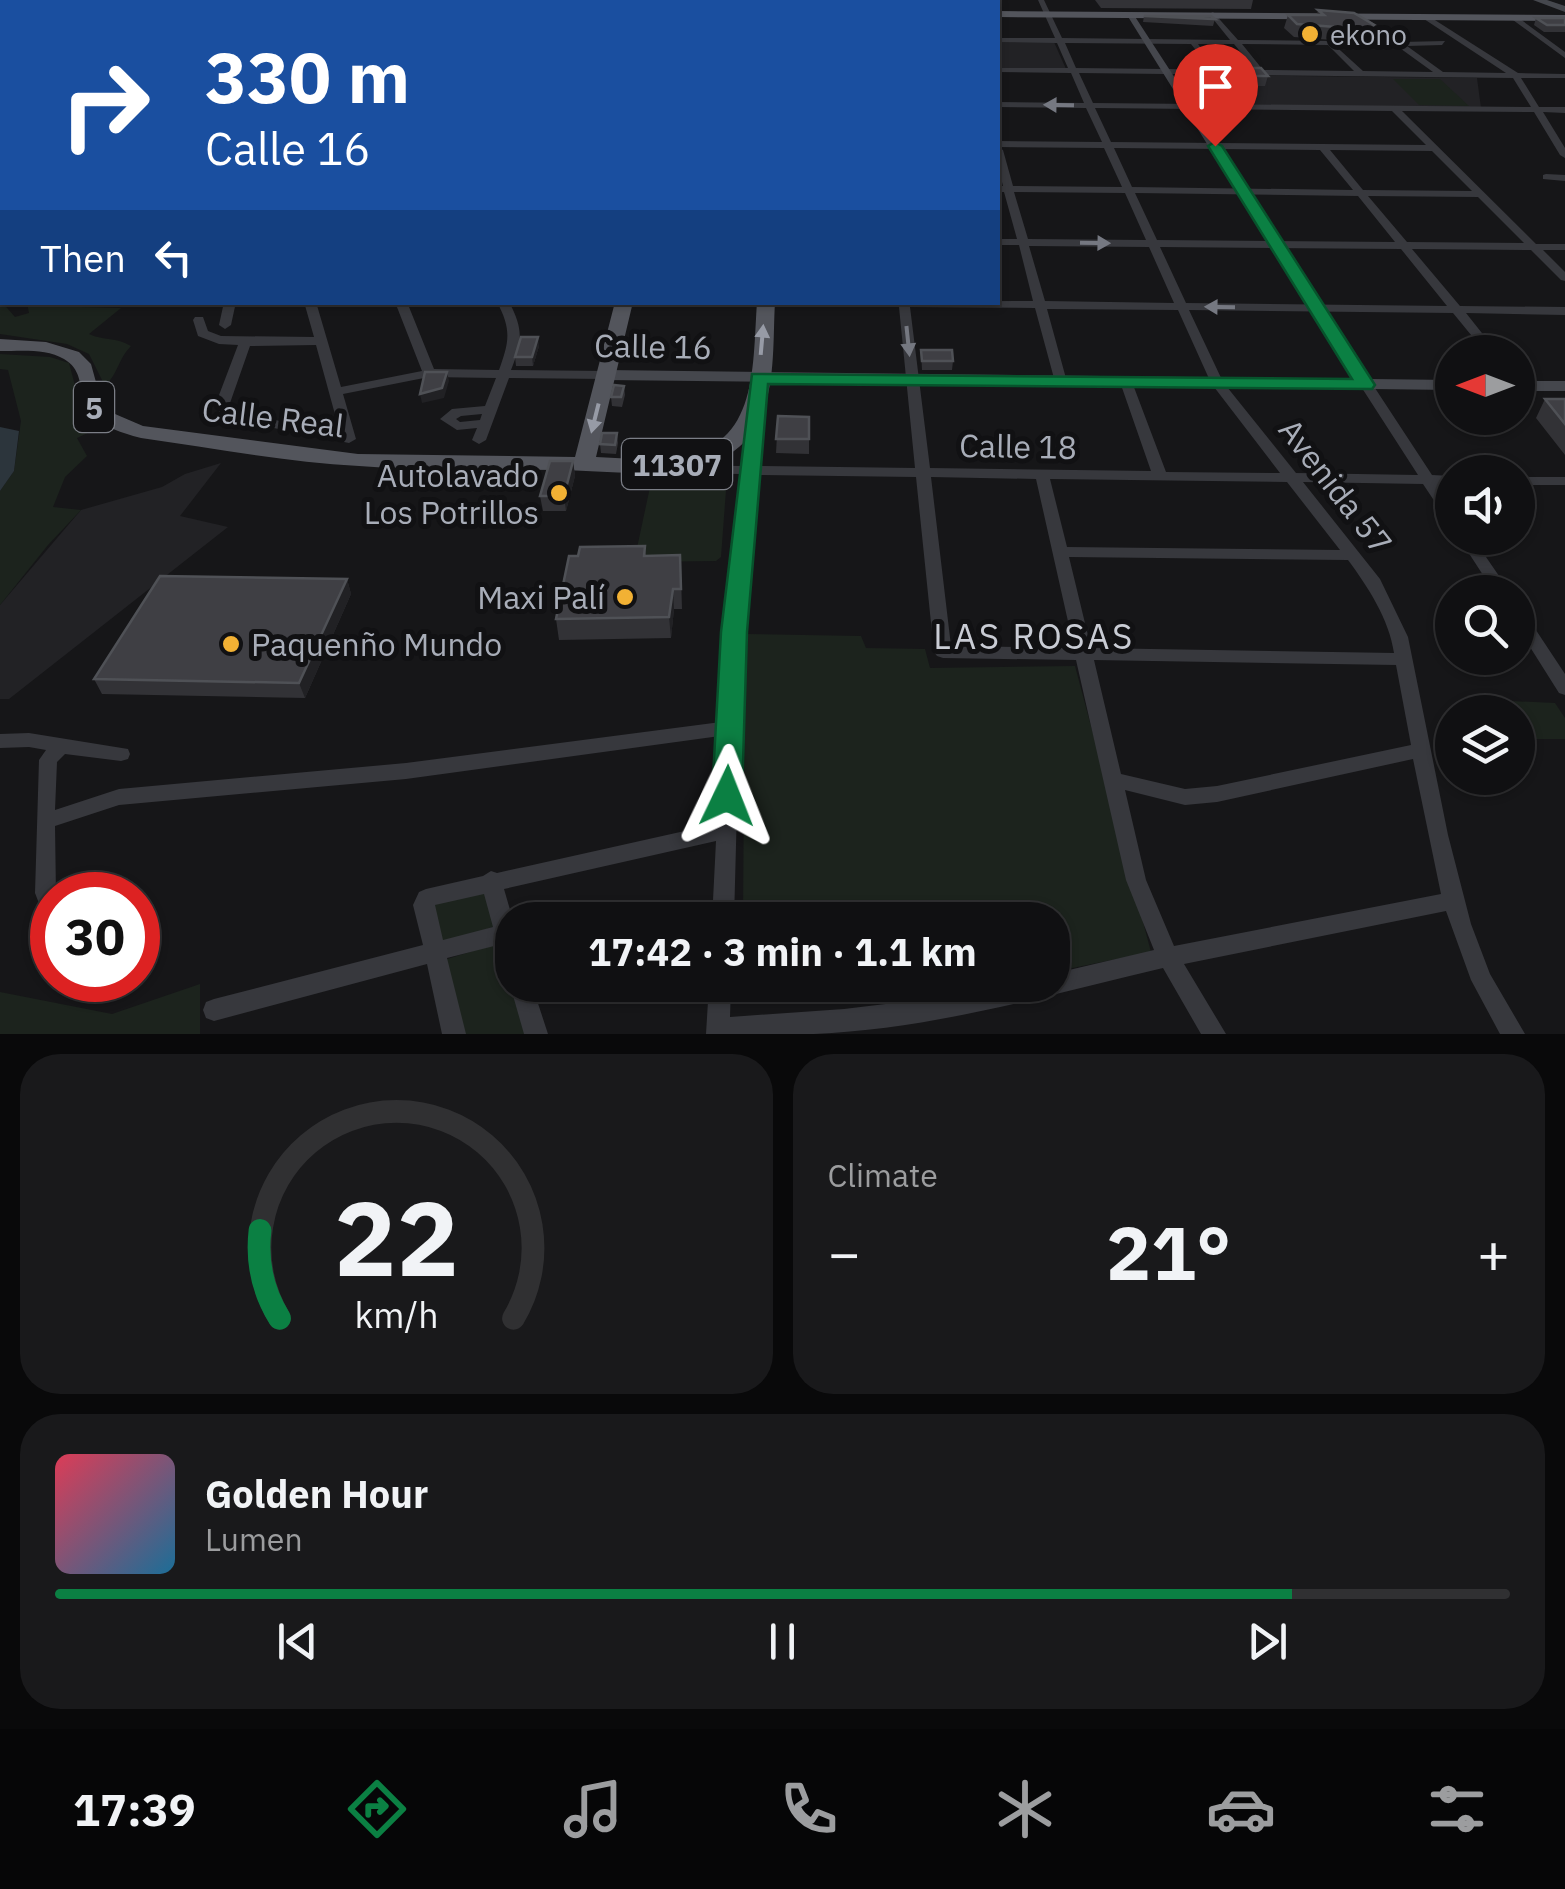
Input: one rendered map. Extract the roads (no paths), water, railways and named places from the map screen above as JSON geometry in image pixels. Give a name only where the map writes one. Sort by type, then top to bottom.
[{"type":"main road","points":[[1000,14],[1126,7],[1192,14],[1565,18]]},
{"type":"main road","points":[[584,466],[623,305]]},
{"type":"main road","name":"11307","points":[[584,466],[694,461],[734,443],[753,417],[766,305]]},
{"type":"main road","name":"Calle Real","points":[[0,345],[44,348],[71,355],[80,362],[98,415],[110,424],[140,432],[358,460],[584,466]]},
{"type":"street","name":"Avenida 57","points":[[1041,0],[1217,383],[1352,555],[1391,614],[1404,659],[1452,901],[1466,949],[1488,999],[1514,1034]]},
{"type":"street","points":[[1538,0],[1565,9]]},
{"type":"street","points":[[1126,7],[1435,490]]},
{"type":"street","points":[[1213,14],[1261,73]]},
{"type":"street","points":[[1360,16],[1442,74]]},
{"type":"street","points":[[1428,17],[1516,75],[1563,151]]},
{"type":"street","points":[[1516,18],[1565,56]]},
{"type":"street","points":[[1000,40],[1330,43],[1361,74]]},
{"type":"street","points":[[1193,42],[1206,61]]},
{"type":"street","points":[[1366,44],[1442,43]]},
{"type":"street","points":[[1000,70],[1565,76]]},
{"type":"street","points":[[1000,104],[1565,110]]},
{"type":"street","points":[[1395,109],[1565,278]]},
{"type":"street","points":[[1000,147],[1434,148]]},
{"type":"street","points":[[1323,147],[1477,335]]},
{"type":"street","points":[[1000,164],[1003,189],[1023,242],[1061,382]]},
{"type":"street","points":[[1546,177],[1565,178]]},
{"type":"street","points":[[1003,189],[1480,194]]},
{"type":"street","points":[[1000,242],[1565,247]]},
{"type":"street","points":[[1000,304],[1565,311]]},
{"type":"street","points":[[225,325],[229,305]]},
{"type":"street","points":[[245,342],[223,403],[226,413],[348,438],[311,305]]},
{"type":"street","points":[[402,305],[429,373]]},
{"type":"street","points":[[479,440],[516,333],[504,305]]},
{"type":"street","points":[[904,305],[940,648],[948,654],[1404,659]]},
{"type":"street","points":[[199,320],[205,336],[245,342],[322,341]]},
{"type":"street","name":"Calle 16","points":[[334,392],[429,373],[1435,386]]},
{"type":"street","points":[[1126,382],[1160,476]]},
{"type":"street","points":[[1535,386],[1565,386]]},
{"type":"street","points":[[724,902],[729,728],[753,417]]},
{"type":"street","name":"Calle 18","points":[[584,466],[749,472],[1435,479]]},
{"type":"street","points":[[1042,474],[1136,880],[1168,957],[1214,1034]]},
{"type":"street","points":[[1535,480],[1565,481]]},
{"type":"street","points":[[1060,552],[1352,555]]},
{"type":"street","points":[[1535,642],[1565,688]]},
{"type":"street","points":[[45,821],[119,797],[406,771],[729,728]]},
{"type":"street","points":[[0,741],[28,740],[121,754]]},
{"type":"street","points":[[45,872],[48,760],[62,746]]},
{"type":"street","points":[[1111,780],[1185,796],[1217,794],[1421,750]]},
{"type":"street","points":[[454,1034],[424,906],[426,898],[491,880],[726,830]]},
{"type":"street","points":[[491,880],[497,902]]},
{"type":"street","points":[[1070,980],[1168,957],[1452,901]]},
{"type":"street","points":[[214,1010],[434,953],[495,946]]},
{"type":"street","points":[[527,1002],[536,1034]]},
{"type":"street","points":[[720,1002],[719,1031],[877,1019],[964,1002]]},
{"type":"place","name":"ekono","points":[[1310,34]]},
{"type":"place","name":"Autolavado Los Potrillos","points":[[559,493]]},
{"type":"place","name":"Maxi Palí","points":[[625,597]]},
{"type":"place","name":"Paquenño Mundo","points":[[231,644]]},
{"type":"district","name":"LAS ROSAS","points":[[1034,636]]}]
